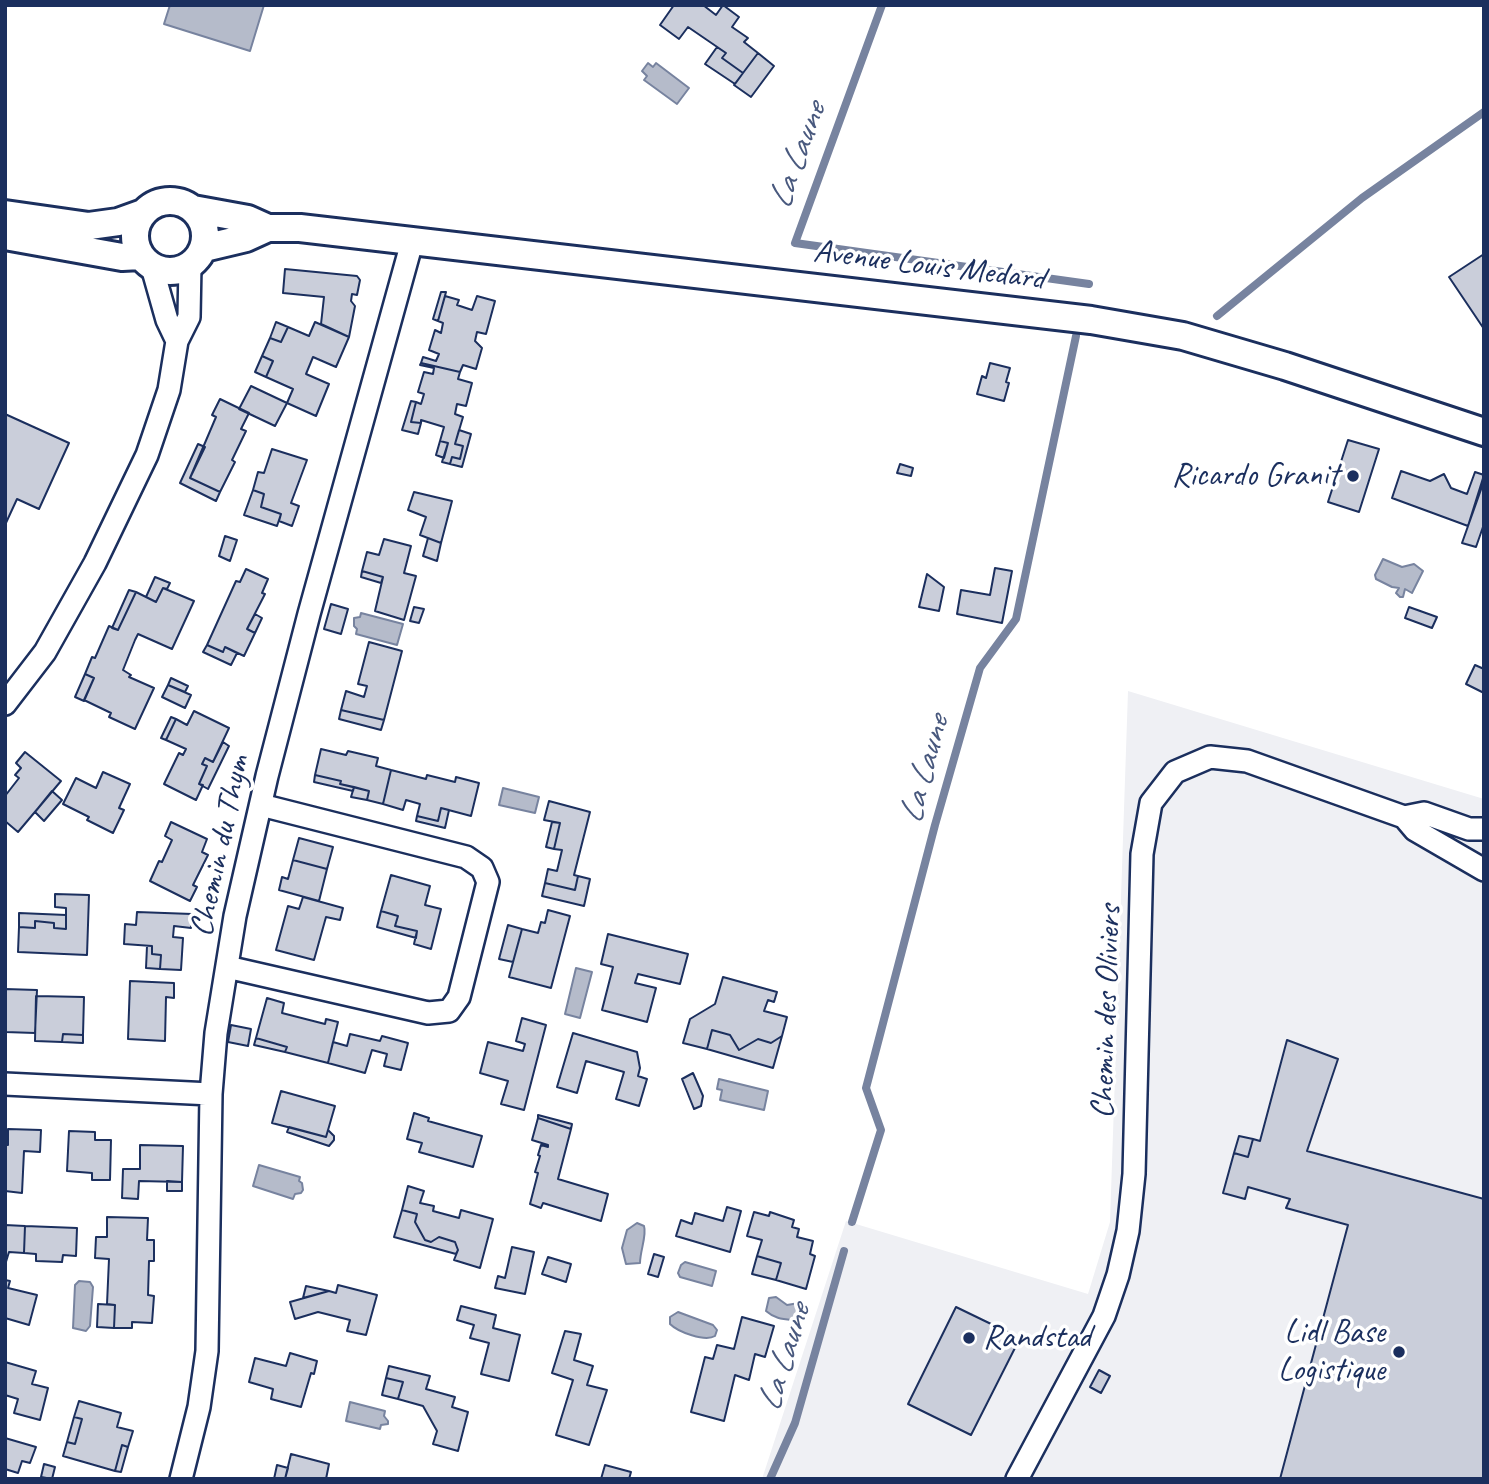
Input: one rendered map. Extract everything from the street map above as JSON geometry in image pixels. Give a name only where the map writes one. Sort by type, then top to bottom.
[{"type":"street","points":[[5,214],[89,226],[118,222],[143,213],[161,202],[172,201],[193,209],[204,228],[197,256],[189,317],[177,341],[169,390],[147,455],[94,563],[45,652],[5,705]]},
{"type":"street","name":"Avenue Louis Medard","points":[[193,209],[248,219],[268,228],[300,228],[1077,318],[1182,336],[1285,366],[1484,432]]},
{"type":"street","points":[[143,213],[138,221],[135,239],[147,261],[177,341]]},
{"type":"street","name":"Avenue Louis Medard","points":[[197,256],[268,228]]},
{"type":"street","points":[[5,236],[147,261],[171,271],[197,256]]},
{"type":"street","name":"Chemin du Thym","points":[[181,1479],[199,1407],[207,1351],[211,1094],[216,1033],[235,916],[309,614],[412,242]]},
{"type":"street","name":"Chemin des Oliviers","points":[[1017,1479],[1104,1316],[1118,1275],[1128,1231],[1134,1174],[1142,854],[1151,803],[1175,772],[1210,757],[1247,761],[1404,817],[1415,830],[1484,870]]},
{"type":"street","points":[[227,967],[428,1013],[449,1011],[459,998],[488,882],[482,868],[466,858],[261,805]]},
{"type":"street","name":"Chemin des Oliviers","points":[[1404,817],[1424,813],[1469,828],[1484,829]]},
{"type":"street","points":[[5,1084],[211,1094]]},
{"type":"shaded area","points":[[1128,691],[1484,799],[1484,1479],[762,1479],[846,1221],[1088,1294],[1110,1222]]},
{"type":"water","points":[[170,5],[264,5],[250,51],[164,24]]},
{"type":"water","points":[[648,63],[653,67],[656,63],[689,88],[677,104],[644,80],[647,76],[642,71]]},
{"type":"water","points":[[1383,559],[1402,567],[1414,564],[1423,571],[1412,593],[1405,589],[1403,597],[1400,597],[1396,593],[1399,588],[1376,579],[1375,575]]},
{"type":"water","points":[[361,613],[403,624],[397,645],[356,634],[354,618],[360,617]]},
{"type":"water","points":[[503,788],[539,797],[535,813],[499,805]]},
{"type":"water","points":[[576,968],[592,972],[580,1018],[565,1014]]},
{"type":"water","points":[[719,1079],[768,1091],[764,1110],[720,1100],[722,1090],[717,1089]]},
{"type":"water","points":[[259,1165],[300,1177],[303,1190],[295,1194],[293,1199],[253,1186]]},
{"type":"water","points":[[637,1223],[644,1226],[645,1230],[640,1263],[626,1264],[622,1248],[627,1230]]},
{"type":"water","points":[[685,1262],[716,1271],[712,1286],[680,1277],[678,1273]]},
{"type":"water","points":[[79,1281],[90,1282],[93,1287],[90,1326],[86,1331],[73,1328],[75,1285]]},
{"type":"water","points":[[776,1297],[787,1305],[799,1303],[803,1310],[792,1320],[775,1317],[766,1311],[769,1298]]},
{"type":"water","points":[[678,1312],[713,1325],[717,1330],[715,1336],[698,1337],[674,1327],[670,1324],[670,1317]]},
{"type":"water","points":[[350,1402],[385,1411],[388,1424],[381,1425],[380,1429],[346,1421]]},
{"type":"building","points":[[674,5],[703,5],[716,15],[723,5],[739,17],[732,27],[748,38],[744,42],[758,53],[743,73],[722,58],[726,53],[688,27],[679,39],[660,25]]},
{"type":"building","points":[[717,47],[726,53],[722,58],[743,73],[735,84],[705,64]]},
{"type":"building","points":[[758,53],[774,66],[751,97],[734,85]]},
{"type":"building","points":[[1484,254],[1484,329],[1449,277]]},
{"type":"building","points":[[285,269],[357,276],[360,280],[357,295],[352,294],[351,301],[355,306],[349,337],[321,324],[324,297],[283,293]]},
{"type":"building","points":[[441,292],[446,292],[438,321],[433,319]]},
{"type":"building","points":[[445,296],[459,300],[457,305],[472,310],[477,296],[495,301],[486,334],[477,332],[475,341],[482,348],[476,369],[463,365],[460,372],[421,363],[423,357],[436,361],[439,354],[429,350],[435,330],[441,333],[443,323],[438,321]]},
{"type":"building","points":[[276,322],[288,327],[281,342],[270,338]]},
{"type":"building","points":[[315,322],[349,337],[336,367],[313,357],[306,374],[329,384],[316,416],[287,403],[293,389],[266,377],[273,361],[262,356],[270,338],[281,342],[288,327],[309,336]]},
{"type":"building","points":[[262,356],[273,361],[266,377],[255,372]]},
{"type":"building","points":[[421,363],[460,372],[458,379],[472,383],[466,406],[457,404],[455,414],[463,417],[455,444],[463,446],[460,459],[452,457],[450,464],[442,462],[448,443],[440,441],[444,427],[421,420],[421,423],[411,422],[416,402],[421,404],[424,394],[418,392],[424,372],[433,374],[434,368],[420,365]]},
{"type":"building","points":[[990,363],[1010,368],[1004,401],[977,394],[982,376],[986,378]]},
{"type":"building","points":[[251,386],[287,403],[275,426],[239,409]]},
{"type":"building","points":[[220,399],[249,413],[241,429],[246,431],[232,460],[235,462],[220,492],[190,478],[216,417],[212,415]]},
{"type":"building","points":[[411,401],[416,402],[411,422],[421,423],[418,434],[402,430]]},
{"type":"building","points":[[5,414],[69,443],[39,509],[17,499],[5,525]]},
{"type":"building","points":[[459,430],[471,434],[462,467],[450,464],[452,457],[460,459],[463,446],[455,444]]},
{"type":"building","name":"Ricardo Granit","points":[[1348,440],[1379,449],[1359,512],[1328,502]]},
{"type":"building","points":[[440,441],[448,443],[444,458],[436,455]]},
{"type":"building","points":[[198,444],[205,447],[190,478],[220,492],[216,501],[180,483]]},
{"type":"building","points":[[272,449],[307,460],[291,503],[299,506],[292,526],[279,521],[281,514],[261,507],[264,494],[253,490],[258,472],[264,473]]},
{"type":"building","points":[[900,464],[913,468],[911,476],[897,473]]},
{"type":"building","points":[[1401,471],[1430,481],[1444,474],[1451,488],[1467,494],[1475,472],[1484,475],[1468,526],[1392,498]]},
{"type":"building","points":[[1484,481],[1484,524],[1476,547],[1462,543]]},
{"type":"building","points":[[253,490],[264,494],[261,507],[281,514],[277,526],[244,515]]},
{"type":"building","points":[[414,492],[452,501],[441,543],[420,535],[426,517],[408,510]]},
{"type":"building","points":[[225,536],[237,540],[230,561],[219,556]]},
{"type":"building","points":[[428,538],[441,543],[437,561],[423,556]]},
{"type":"building","points":[[384,539],[411,546],[404,573],[416,576],[404,620],[375,611],[383,577],[362,571],[367,552],[379,555]]},
{"type":"building","points":[[995,568],[1012,571],[1002,623],[957,614],[961,590],[990,595]]},
{"type":"building","points":[[246,569],[268,579],[262,593],[265,594],[247,629],[255,633],[244,656],[225,647],[223,652],[207,645],[236,581],[240,582]]},
{"type":"building","points":[[362,571],[383,577],[381,583],[361,577]]},
{"type":"building","points":[[927,574],[944,587],[939,611],[919,607]]},
{"type":"building","points":[[155,577],[170,583],[167,589],[163,588],[156,602],[146,597]]},
{"type":"building","points":[[163,588],[194,601],[172,649],[138,634],[135,640],[123,670],[131,675],[129,677],[154,688],[135,729],[109,717],[111,713],[84,700],[94,678],[85,674],[109,626],[118,630],[136,592],[156,602]]},
{"type":"building","points":[[129,590],[136,592],[118,630],[112,628]]},
{"type":"building","points":[[331,604],[348,609],[341,634],[324,629]]},
{"type":"building","points":[[414,607],[424,609],[419,623],[410,621]]},
{"type":"building","points":[[1409,607],[1437,617],[1432,628],[1405,618]]},
{"type":"building","points":[[255,614],[262,618],[255,633],[247,629]]},
{"type":"building","points":[[369,642],[402,651],[384,720],[341,710],[346,691],[364,697],[367,686],[358,684]]},
{"type":"building","points":[[207,645],[223,652],[225,647],[237,653],[231,665],[203,652]]},
{"type":"building","points":[[1475,665],[1484,669],[1484,693],[1466,684]]},
{"type":"building","points":[[85,674],[94,678],[84,701],[75,697]]},
{"type":"building","points":[[171,678],[188,686],[185,692],[168,685]]},
{"type":"building","points":[[168,685],[191,695],[185,708],[162,697]]},
{"type":"building","points":[[341,710],[384,720],[381,730],[339,719]]},
{"type":"building","points":[[194,711],[229,728],[213,762],[205,758],[202,764],[207,766],[196,800],[164,784],[179,753],[183,755],[186,749],[166,740],[176,719],[187,725]]},
{"type":"building","points":[[171,717],[176,719],[166,740],[161,738]]},
{"type":"building","points":[[223,742],[229,746],[208,789],[199,784],[207,766],[202,764],[205,758],[213,762]]},
{"type":"building","points":[[321,749],[346,755],[348,751],[378,758],[376,766],[391,770],[383,804],[367,800],[369,791],[315,775]]},
{"type":"building","points":[[25,752],[61,781],[18,832],[5,821],[5,796],[19,778],[15,775],[21,768],[16,763]]},
{"type":"building","points":[[391,770],[426,779],[427,775],[455,782],[456,777],[479,783],[471,816],[441,808],[438,821],[417,816],[420,804],[406,800],[403,810],[383,804]]},
{"type":"building","points":[[103,772],[130,784],[119,808],[124,810],[113,833],[63,804],[76,778],[96,788]]},
{"type":"building","points":[[315,775],[341,781],[340,784],[354,787],[353,791],[314,782]]},
{"type":"building","points":[[354,787],[369,791],[367,800],[351,797]]},
{"type":"building","points":[[52,791],[62,800],[44,821],[35,812]]},
{"type":"building","points":[[549,801],[590,812],[574,875],[578,876],[575,890],[545,883],[548,869],[557,871],[562,850],[554,849],[560,823],[544,820]]},
{"type":"building","points":[[441,808],[449,810],[445,828],[416,821],[417,816],[438,821]]},
{"type":"building","points":[[171,822],[207,839],[202,852],[208,855],[193,885],[197,887],[190,901],[150,881],[172,840],[165,836]]},
{"type":"building","points":[[552,822],[560,823],[554,849],[546,847]]},
{"type":"building","points":[[299,838],[333,847],[327,869],[293,860]]},
{"type":"building","points":[[293,860],[327,869],[319,901],[279,890],[282,877],[288,879]]},
{"type":"building","points":[[391,875],[430,886],[425,905],[441,909],[431,949],[414,944],[417,931],[395,926],[398,916],[381,911]]},
{"type":"building","points":[[578,876],[590,879],[584,906],[542,896],[545,883],[575,890]]},
{"type":"building","points":[[55,894],[89,895],[87,955],[18,952],[19,927],[35,928],[35,921],[54,923],[54,928],[66,929],[66,908],[55,907]]},
{"type":"building","points":[[303,897],[343,908],[340,920],[326,917],[314,960],[276,950],[288,906],[299,909]]},
{"type":"building","points":[[548,910],[570,916],[551,988],[509,977],[522,929],[538,933],[541,922],[545,923]]},
{"type":"building","points":[[381,911],[398,916],[395,926],[417,931],[416,938],[377,927]]},
{"type":"building","points":[[137,912],[192,914],[191,928],[174,926],[173,937],[183,938],[181,970],[160,969],[161,955],[152,954],[152,946],[124,944],[125,924],[136,925]]},
{"type":"building","points":[[19,913],[66,915],[66,929],[54,928],[54,923],[35,921],[35,928],[19,927]]},
{"type":"building","points":[[508,925],[522,929],[513,962],[499,959]]},
{"type":"building","points":[[608,934],[688,954],[680,984],[638,974],[635,983],[656,988],[647,1022],[602,1010],[613,967],[601,964]]},
{"type":"building","points":[[147,946],[152,946],[152,954],[161,955],[160,969],[146,968]]},
{"type":"building","points":[[723,977],[777,992],[774,1002],[768,1000],[764,1011],[787,1017],[782,1036],[771,1043],[758,1039],[739,1050],[730,1035],[712,1030],[707,1049],[683,1043],[690,1019],[715,1004]]},
{"type":"building","points":[[130,981],[174,983],[174,998],[166,997],[165,1041],[128,1039]]},
{"type":"building","points":[[5,989],[37,990],[35,1033],[5,1032]]},
{"type":"building","points":[[36,996],[84,997],[83,1035],[63,1034],[62,1042],[35,1041]]},
{"type":"building","points":[[267,998],[284,1003],[282,1013],[325,1024],[326,1019],[338,1022],[328,1063],[285,1052],[287,1047],[256,1038]]},
{"type":"building","points":[[522,1018],[546,1025],[524,1110],[501,1104],[508,1081],[480,1073],[488,1042],[523,1051],[525,1044],[516,1041]]},
{"type":"building","points":[[231,1025],[251,1029],[248,1046],[228,1042]]},
{"type":"building","points":[[712,1030],[730,1035],[739,1050],[758,1039],[771,1043],[782,1036],[773,1068],[707,1049]]},
{"type":"building","points":[[573,1033],[637,1052],[640,1068],[638,1076],[647,1079],[639,1106],[616,1099],[624,1072],[586,1061],[577,1093],[557,1087]]},
{"type":"building","points":[[63,1034],[83,1035],[83,1043],[62,1042]]},
{"type":"building","points":[[350,1034],[380,1041],[382,1036],[408,1043],[401,1070],[384,1066],[387,1054],[372,1050],[365,1073],[328,1063],[333,1042],[347,1046]]},
{"type":"building","points":[[256,1038],[287,1047],[285,1052],[254,1045]]},
{"type":"building","name":"Lidl Base Logistique","points":[[1287,1040],[1338,1059],[1307,1151],[1484,1199],[1484,1479],[1280,1479],[1348,1225],[1286,1208],[1290,1199],[1248,1187],[1245,1199],[1223,1193],[1234,1153],[1248,1157],[1253,1139],[1260,1141]]},
{"type":"building","points":[[693,1073],[703,1096],[701,1106],[694,1109],[682,1079]]},
{"type":"building","points":[[281,1091],[335,1106],[326,1137],[272,1123]]},
{"type":"building","points":[[414,1113],[429,1118],[428,1121],[482,1136],[473,1167],[419,1152],[422,1143],[407,1139]]},
{"type":"building","points":[[538,1115],[572,1124],[571,1129],[538,1118]]},
{"type":"building","points":[[538,1118],[571,1129],[558,1179],[608,1194],[601,1221],[543,1203],[541,1208],[530,1204],[538,1173],[535,1172],[541,1145],[548,1147],[532,1140]]},
{"type":"building","points":[[289,1127],[326,1137],[328,1130],[334,1140],[329,1146],[287,1132]]},
{"type":"building","points":[[8,1129],[41,1130],[40,1152],[24,1151],[22,1193],[5,1191],[5,1145],[8,1145]]},
{"type":"building","points":[[69,1131],[95,1132],[95,1140],[111,1140],[110,1180],[92,1180],[92,1173],[67,1171]]},
{"type":"building","points":[[1239,1136],[1253,1139],[1248,1157],[1234,1153]]},
{"type":"building","points":[[140,1145],[183,1146],[182,1182],[139,1181],[138,1199],[122,1198],[123,1169],[140,1169]]},
{"type":"building","points":[[167,1181],[182,1182],[182,1191],[167,1191]]},
{"type":"building","points":[[408,1186],[424,1191],[420,1203],[434,1206],[433,1211],[459,1218],[461,1210],[493,1219],[480,1268],[454,1260],[458,1250],[455,1242],[439,1237],[431,1242],[425,1240],[415,1222],[417,1214],[402,1210]]},
{"type":"building","points":[[727,1207],[741,1211],[730,1252],[676,1236],[681,1220],[692,1224],[695,1213],[723,1221]]},
{"type":"building","points":[[402,1210],[417,1214],[415,1222],[425,1240],[431,1242],[439,1237],[455,1242],[458,1250],[456,1254],[394,1237]]},
{"type":"building","points":[[754,1212],[769,1216],[770,1212],[794,1220],[792,1227],[799,1229],[797,1237],[813,1241],[810,1254],[815,1256],[806,1289],[776,1280],[781,1263],[757,1256],[762,1240],[747,1236]]},
{"type":"building","points":[[107,1217],[148,1218],[147,1240],[154,1240],[154,1261],[149,1261],[148,1295],[154,1296],[152,1323],[132,1322],[132,1328],[114,1328],[115,1305],[107,1304],[109,1259],[95,1258],[96,1237],[107,1237]]},
{"type":"building","points":[[5,1225],[25,1226],[24,1253],[9,1252],[5,1265]]},
{"type":"building","points":[[25,1226],[77,1228],[76,1256],[63,1255],[62,1262],[36,1261],[36,1254],[24,1253]]},
{"type":"building","points":[[512,1247],[534,1252],[525,1294],[495,1288],[498,1276],[505,1278]]},
{"type":"building","points":[[654,1254],[664,1257],[658,1277],[648,1274]]},
{"type":"building","points":[[757,1256],[781,1263],[776,1280],[752,1274]]},
{"type":"building","points":[[548,1257],[571,1264],[566,1282],[542,1274]]},
{"type":"building","points":[[5,1280],[10,1281],[8,1288],[37,1295],[29,1325],[5,1318]]},
{"type":"building","points":[[338,1285],[377,1295],[366,1335],[347,1331],[350,1320],[318,1312],[295,1319],[290,1302],[329,1291],[336,1293]]},
{"type":"building","points":[[306,1286],[329,1291],[303,1298]]},
{"type":"building","points":[[98,1304],[115,1305],[114,1328],[97,1327]]},
{"type":"building","points":[[461,1306],[496,1315],[493,1328],[520,1335],[509,1381],[481,1374],[489,1343],[470,1338],[474,1325],[457,1320]]},
{"type":"building","points":[[956,1307],[1020,1338],[971,1435],[908,1404]]},
{"type":"building","points":[[742,1317],[774,1326],[765,1357],[755,1354],[749,1380],[735,1375],[724,1421],[691,1412],[705,1357],[713,1359],[717,1345],[734,1349]]},
{"type":"building","points":[[565,1331],[581,1334],[574,1360],[593,1366],[587,1385],[607,1390],[589,1445],[556,1435],[573,1380],[552,1373]]},
{"type":"building","points":[[290,1353],[317,1361],[301,1407],[271,1399],[273,1389],[249,1382],[255,1358],[286,1366]]},
{"type":"building","points":[[5,1362],[36,1371],[32,1384],[48,1388],[40,1420],[14,1413],[18,1399],[5,1395]]},
{"type":"building","points":[[389,1366],[430,1376],[426,1389],[455,1397],[452,1407],[468,1412],[458,1451],[433,1444],[437,1431],[423,1406],[398,1399],[403,1382],[386,1378]]},
{"type":"building","points":[[1099,1370],[1110,1376],[1101,1393],[1090,1387]]},
{"type":"building","points":[[386,1378],[403,1382],[398,1399],[382,1395]]},
{"type":"building","points":[[79,1401],[121,1413],[117,1427],[133,1431],[128,1447],[122,1445],[115,1471],[63,1456],[67,1442],[75,1444],[82,1419],[74,1417]]},
{"type":"building","points":[[74,1417],[82,1419],[75,1444],[67,1442]]},
{"type":"building","points":[[5,1438],[36,1447],[30,1463],[22,1461],[18,1473],[5,1469]]},
{"type":"building","points":[[122,1445],[128,1447],[121,1472],[115,1471]]},
{"type":"building","points":[[291,1454],[329,1464],[326,1479],[285,1479]]},
{"type":"building","points":[[44,1464],[55,1467],[52,1479],[41,1477]]},
{"type":"building","points":[[277,1465],[288,1468],[285,1479],[274,1479]]},
{"type":"building","points":[[605,1465],[631,1472],[629,1479],[601,1479]]},
{"type":"waterway","name":"La Laune","points":[[882,5],[795,243],[1089,284]]},
{"type":"waterway","points":[[1217,316],[1362,198],[1484,112]]},
{"type":"waterway","name":"La Laune","points":[[852,1222],[881,1130],[866,1088],[935,825],[980,668],[1016,619],[1076,336]]},
{"type":"waterway","name":"La Laune","points":[[770,1479],[795,1423],[844,1251]]},
{"type":"place","name":"Ricardo Granit","points":[[1353,476]]},
{"type":"place","name":"Randstad","points":[[969,1338]]},
{"type":"place","name":"Lidl Base Logistique","points":[[1399,1352]]}]
